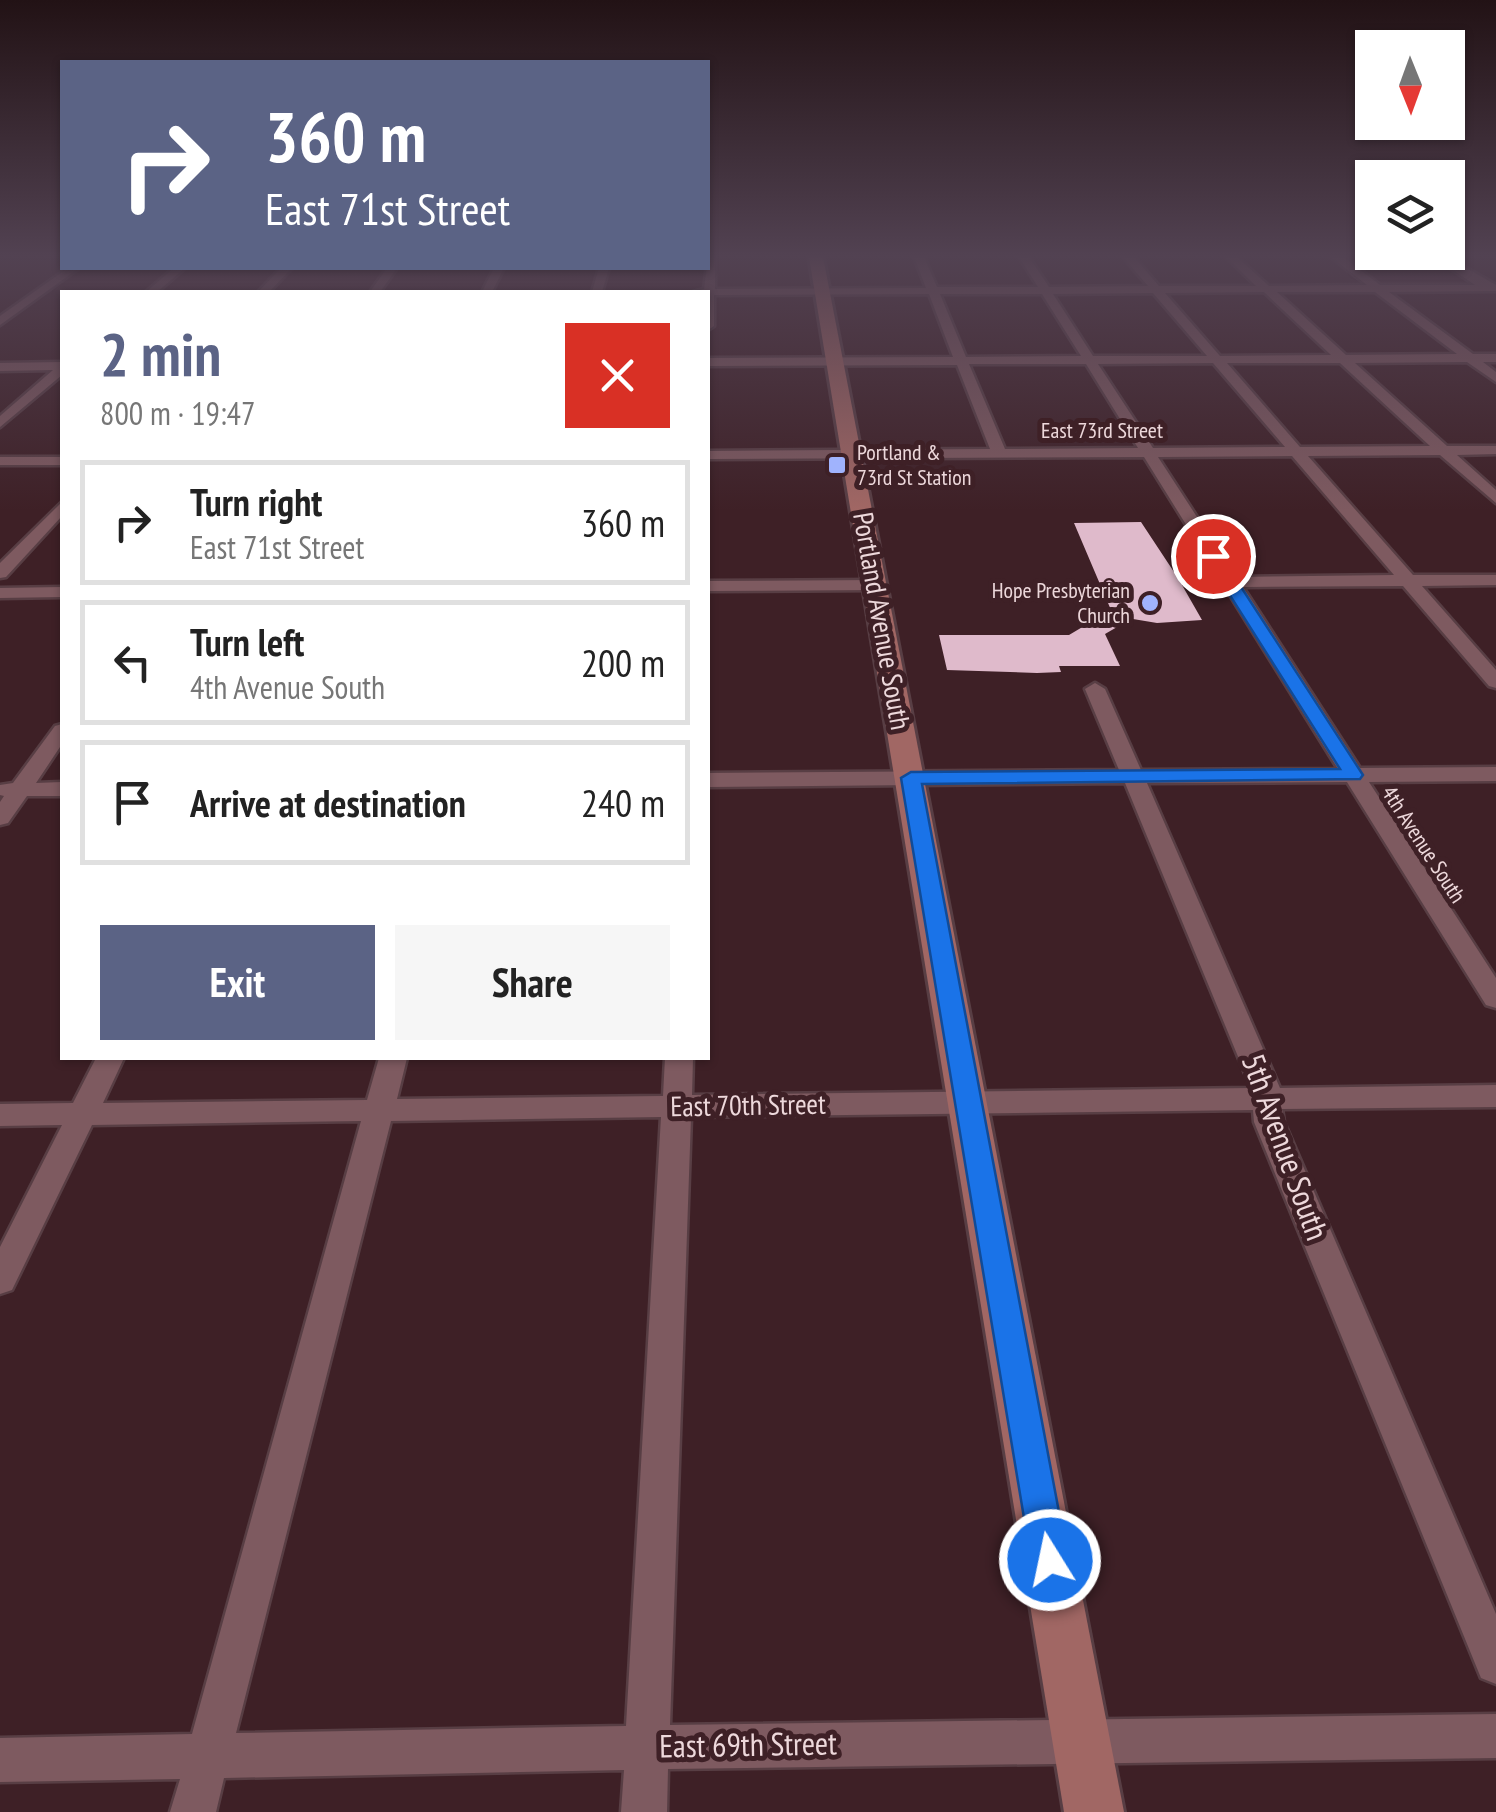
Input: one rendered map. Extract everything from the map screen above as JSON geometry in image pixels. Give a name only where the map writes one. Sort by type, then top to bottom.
[{"type":"main road","name":"Portland Avenue South","points":[[833,342],[1094,1812]]},
{"type":"street","points":[[954,342],[999,453]]},
{"type":"street","name":"4th Avenue South","points":[[1078,342],[1496,999]]},
{"type":"street","points":[[1201,342],[1496,682]]},
{"type":"street","points":[[1326,342],[1496,498]]},
{"type":"street","points":[[1448,342],[1496,378]]},
{"type":"street","points":[[710,362],[1496,358]]},
{"type":"street","points":[[0,367],[60,368]]},
{"type":"street","points":[[0,423],[60,370]]},
{"type":"street","name":"East 73rd Street","points":[[710,455],[1496,450]]},
{"type":"street","points":[[0,461],[60,460]]},
{"type":"street","points":[[0,573],[60,509]]},
{"type":"street","points":[[1230,582],[1496,580]]},
{"type":"street","points":[[710,586],[878,584]]},
{"type":"street","points":[[0,593],[60,592]]},
{"type":"street","name":"5th Avenue South","points":[[1095,689],[1268,1099],[1269,1122],[1496,1663]]},
{"type":"street","points":[[0,818],[10,790],[60,732]]},
{"type":"street","points":[[710,780],[1496,774]]},
{"type":"street","points":[[10,790],[60,789]]},
{"type":"street","points":[[0,1280],[109,1060]]},
{"type":"street","points":[[193,1812],[393,1060]]},
{"type":"street","points":[[644,1812],[679,1060]]},
{"type":"street","name":"East 70th Street","points":[[0,1116],[1496,1096]]},
{"type":"street","name":"East 69th Street","points":[[0,1760],[1081,1738],[1496,1736]]},
{"type":"building","name":"Hope Presbyterian Church","points":[[1141,522],[1174,572],[1188,572],[1196,585],[1182,585],[1202,620],[1157,623],[1121,617],[1124,623],[1105,634],[1120,666],[1059,666],[1061,672],[1037,673],[947,670],[939,635],[1069,635],[1111,610],[1074,523]]},
{"type":"place","name":"Portland & 73rd St Station","points":[[837,465]]},
{"type":"place","name":"Hope Presbyterian Church","points":[[1150,603]]},
{"type":"route","points":[[1050,1560],[911,778],[1353,775],[1213,556]]}]
